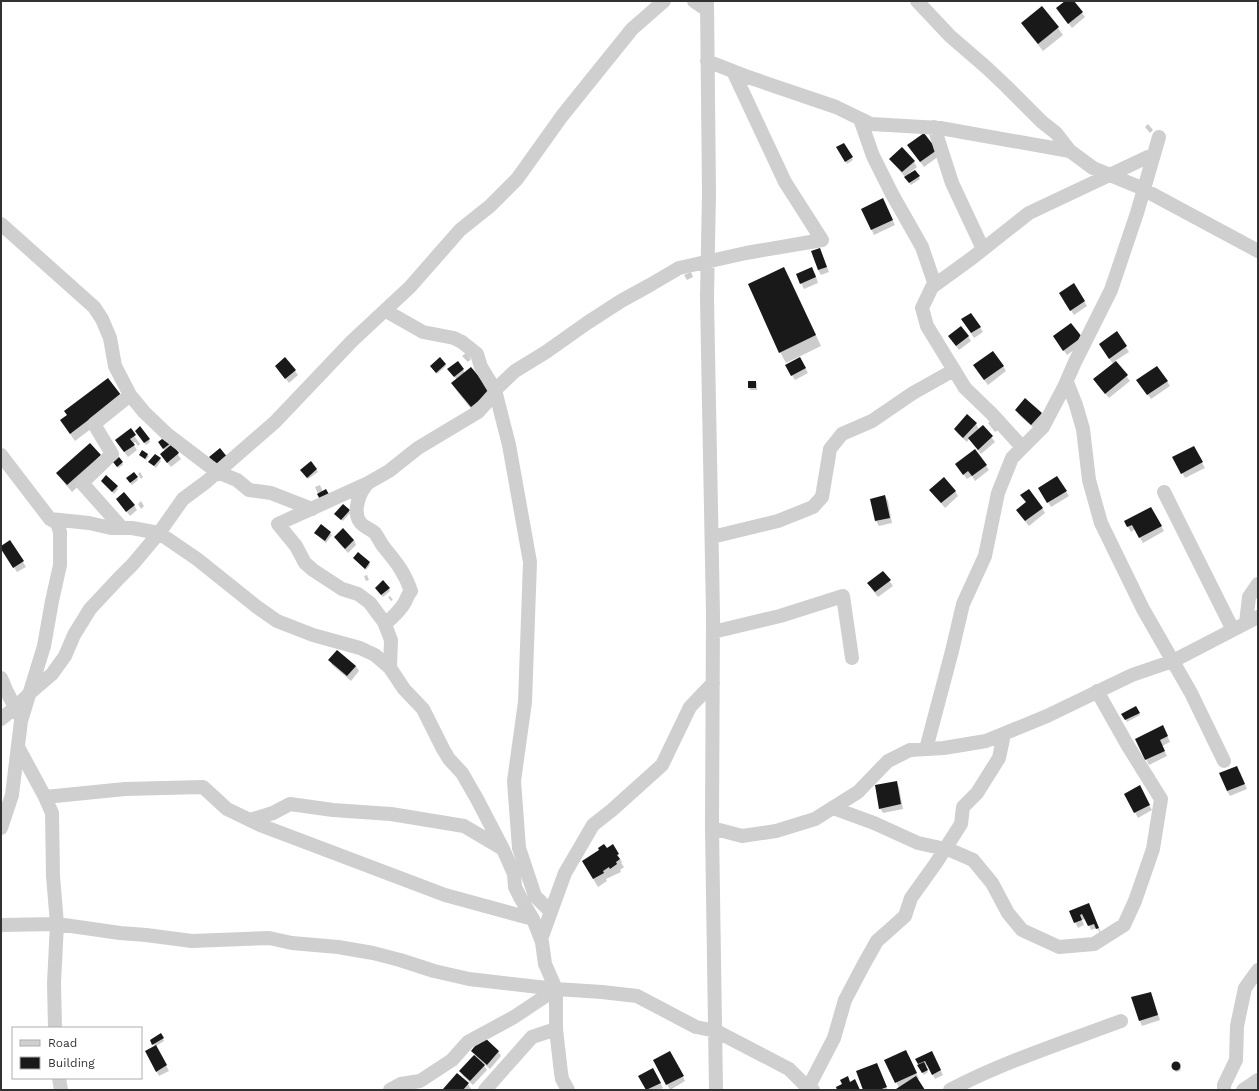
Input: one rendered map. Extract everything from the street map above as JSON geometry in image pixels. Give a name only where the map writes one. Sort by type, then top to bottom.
[{"type":"street","points":[[31,692],[52,674],[65,656],[74,635],[90,610],[133,564],[159,533],[183,499],[218,472],[275,422],[352,341],[386,311],[410,287],[460,230],[490,206],[517,179],[562,116],[632,29],[664,1]]},
{"type":"street","points":[[694,1],[707,6],[709,193],[707,298],[712,537],[712,828],[716,1090]]},
{"type":"street","points":[[917,1],[950,36],[987,68],[1042,122],[1056,133],[1070,151],[1093,168],[1144,190],[1258,251]]},
{"type":"street","points":[[707,61],[836,107],[871,124],[934,128],[1070,151]]},
{"type":"street","points":[[390,668],[390,640],[385,624],[370,603],[358,594],[342,588],[313,570],[305,563],[296,546],[278,524],[368,483],[389,471],[418,448],[478,412],[494,394],[495,390],[515,371],[546,352],[621,301],[650,286],[679,268],[746,253],[822,240],[785,182],[733,71]]},
{"type":"street","points":[[860,119],[876,163],[922,247],[935,285]]},
{"type":"street","points":[[934,128],[952,183],[983,249]]},
{"type":"street","points":[[926,749],[963,604],[986,556],[998,493],[1012,458],[1043,427],[1111,290],[1144,190],[1159,136]]},
{"type":"street","points":[[1022,448],[992,414],[965,388],[926,326],[922,308],[935,285],[1029,212],[1154,154]]},
{"type":"street","points":[[1,224],[94,307],[102,319],[110,338],[115,366],[130,395],[144,412],[167,434],[218,472],[238,480],[249,490],[271,492],[312,509]]},
{"type":"street","points":[[386,311],[423,332],[454,338],[462,342],[477,354],[481,367],[495,390],[509,445],[530,562],[525,702],[514,781],[519,848],[535,896],[551,912]]},
{"type":"street","points":[[712,537],[778,521],[813,507],[822,497],[830,449],[842,434],[872,421],[914,393],[954,370]]},
{"type":"street","points":[[1066,382],[1076,405],[1083,428],[1089,480],[1101,522],[1143,609],[1191,693],[1224,761]]},
{"type":"street","points":[[122,528],[82,483],[112,454],[94,424],[130,395]]},
{"type":"street","points":[[1,455],[50,519],[57,523],[60,532],[60,565],[44,646],[31,692],[19,714],[18,747],[12,795],[1,828]]},
{"type":"street","points":[[368,483],[363,488],[358,502],[357,512],[360,523],[375,532],[382,545],[402,569],[411,590],[405,602],[385,624]]},
{"type":"street","points":[[1164,492],[1233,630]]},
{"type":"street","points":[[50,519],[89,523],[111,528],[132,528],[159,533],[197,559],[277,620],[313,635],[360,648],[375,654],[390,668],[404,689],[423,709],[443,749],[462,773],[474,793],[503,849],[514,874],[515,887],[533,919],[541,939],[545,964],[556,989],[556,1029],[561,1073],[562,1079],[568,1090]]},
{"type":"street","points":[[712,828],[742,836],[776,831],[815,819],[858,792],[888,761],[910,750],[944,748],[986,741],[1047,716],[1132,675],[1173,661],[1252,620],[1249,597],[1258,584]]},
{"type":"street","points":[[713,632],[780,616],[843,596],[852,658]]},
{"type":"street","points":[[1,678],[19,714]]},
{"type":"street","points":[[541,939],[565,873],[593,825],[662,765],[690,707],[713,683]]},
{"type":"street","points":[[833,808],[874,823],[918,842],[945,849],[973,860],[992,883],[1008,913],[1022,930],[1060,948],[1094,944],[1124,925],[1135,901],[1153,849],[1161,798],[1128,746],[1097,691]]},
{"type":"street","points":[[1,719],[19,714]]},
{"type":"street","points":[[1,925],[57,924],[120,934],[146,935],[192,941],[270,938],[292,943],[338,947],[373,954],[469,979],[637,996],[696,1027],[716,1031],[789,1069],[810,1089],[834,1038],[845,1000],[877,941],[905,916],[911,898],[961,824],[963,807],[977,794],[999,758],[1004,734]]},
{"type":"street","points":[[18,747],[52,813],[53,876],[57,924],[54,983],[55,1027]]},
{"type":"street","points":[[45,797],[125,789],[203,787],[227,809],[260,825],[445,895],[533,919]]},
{"type":"street","points":[[250,820],[273,813],[290,804],[333,810],[392,814],[464,826],[503,849]]},
{"type":"street","points":[[1224,1090],[1224,1085],[1236,1060],[1237,1026],[1245,988],[1258,970]]},
{"type":"street","points":[[390,1090],[401,1084],[420,1081],[452,1060],[468,1042],[514,1017],[556,989]]},
{"type":"street","points":[[950,1090],[1024,1057],[1121,1021]]},
{"type":"street","points":[[485,1090],[532,1037],[556,1029]]},
{"type":"street","points":[[59,1079],[61,1090]]},
{"type":"street","points":[[1243,1090],[1258,1080]]},
{"type":"building","points":[[1065,1],[1074,1],[1083,12],[1068,24],[1056,8]]},
{"type":"building","points":[[1042,6],[1059,27],[1038,44],[1021,23]]},
{"type":"building","points":[[924,133],[937,150],[920,162],[907,145]]},
{"type":"building","points":[[844,143],[853,157],[845,162],[836,147]]},
{"type":"building","points":[[902,147],[915,161],[902,172],[889,159]]},
{"type":"building","points":[[915,170],[920,176],[909,183],[904,177]]},
{"type":"building","points":[[883,198],[893,220],[871,230],[861,209]]},
{"type":"building","points":[[820,248],[827,267],[818,270],[811,251]]},
{"type":"building","points":[[784,267],[816,335],[779,353],[748,284]]},
{"type":"building","points":[[812,267],[816,277],[800,284],[796,274]]},
{"type":"building","points":[[1074,283],[1085,301],[1070,311],[1059,293]]},
{"type":"building","points":[[971,313],[981,327],[971,333],[961,319]]},
{"type":"building","points":[[1071,323],[1082,337],[1063,351],[1053,336]]},
{"type":"building","points":[[961,326],[969,336],[956,346],[948,336]]},
{"type":"building","points":[[1117,331],[1127,346],[1109,359],[1099,344]]},
{"type":"building","points":[[993,351],[1004,366],[984,380],[973,365]]},
{"type":"building","points":[[285,357],[296,370],[285,379],[275,366]]},
{"type":"building","points":[[440,357],[446,364],[436,373],[430,366]]},
{"type":"building","points":[[800,357],[806,368],[791,376],[785,365]]},
{"type":"building","points":[[458,361],[464,369],[454,377],[447,369]]},
{"type":"building","points":[[1116,361],[1128,375],[1105,394],[1093,379]]},
{"type":"building","points":[[1157,366],[1168,381],[1147,395],[1136,380]]},
{"type":"building","points":[[471,367],[491,391],[471,407],[451,383]]},
{"type":"building","points":[[108,378],[121,395],[70,434],[60,420],[67,415],[64,411]]},
{"type":"building","points":[[748,381],[756,381],[756,388],[748,388]]},
{"type":"building","points":[[1025,398],[1042,413],[1031,425],[1015,410]]},
{"type":"building","points":[[967,414],[977,423],[963,438],[954,429]]},
{"type":"building","points":[[983,425],[993,436],[978,450],[968,438]]},
{"type":"building","points":[[140,426],[150,439],[144,443],[135,431]]},
{"type":"building","points":[[131,428],[136,435],[130,439],[135,445],[124,452],[115,440]]},
{"type":"building","points":[[166,436],[171,443],[163,449],[158,442]]},
{"type":"building","points":[[90,443],[101,455],[67,485],[56,473]]},
{"type":"building","points":[[172,444],[179,453],[167,463],[160,454]]},
{"type":"building","points":[[1194,446],[1203,462],[1181,474],[1172,457]]},
{"type":"building","points":[[220,448],[228,458],[217,467],[209,457]]},
{"type":"building","points":[[975,449],[987,465],[972,476],[968,471],[963,475],[955,464]]},
{"type":"building","points":[[142,450],[148,454],[145,459],[139,455]]},
{"type":"building","points":[[155,454],[161,458],[154,466],[148,462]]},
{"type":"building","points":[[119,457],[123,462],[117,467],[113,462]]},
{"type":"building","points":[[311,461],[317,469],[307,478],[300,470]]},
{"type":"building","points":[[134,472],[138,477],[130,483],[126,478]]},
{"type":"building","points":[[106,475],[118,486],[112,492],[101,481]]},
{"type":"building","points":[[1057,476],[1067,491],[1047,503],[1038,488]]},
{"type":"building","points":[[944,477],[956,491],[941,503],[929,490]]},
{"type":"building","points":[[326,489],[331,498],[322,503],[317,494]]},
{"type":"building","points":[[1029,489],[1043,508],[1025,521],[1016,510],[1026,502],[1020,495]]},
{"type":"building","points":[[124,492],[135,505],[126,512],[116,499]]},
{"type":"building","points":[[885,495],[890,518],[875,521],[870,499]]},
{"type":"building","points":[[343,504],[350,510],[341,520],[334,514]]},
{"type":"building","points":[[1151,507],[1162,526],[1139,538],[1132,525],[1127,527],[1124,521]]},
{"type":"building","points":[[321,524],[331,532],[325,541],[314,533]]},
{"type":"building","points":[[343,528],[354,540],[345,549],[334,537]]},
{"type":"building","points":[[10,540],[24,561],[13,568],[1,549],[1,546]]},
{"type":"building","points":[[358,552],[370,562],[365,569],[353,558]]},
{"type":"building","points":[[883,571],[891,580],[875,592],[867,583]]},
{"type":"building","points":[[383,580],[390,588],[381,595],[375,588]]},
{"type":"building","points":[[337,650],[356,666],[347,676],[328,660]]},
{"type":"building","points":[[1136,706],[1140,713],[1125,720],[1121,714]]},
{"type":"building","points":[[1163,725],[1168,736],[1160,740],[1165,751],[1145,760],[1135,739]]},
{"type":"building","points":[[1237,766],[1245,784],[1227,791],[1219,773]]},
{"type":"building","points":[[897,781],[901,804],[879,809],[875,785]]},
{"type":"building","points":[[1140,785],[1150,805],[1134,813],[1124,794]]},
{"type":"building","points":[[604,844],[607,848],[613,844],[619,854],[617,855],[620,859],[616,862],[617,864],[610,869],[609,867],[603,871],[604,873],[593,879],[582,861],[599,850],[598,848]]},
{"type":"building","points":[[1089,903],[1099,928],[1096,929],[1094,924],[1088,926],[1082,914],[1080,915],[1082,920],[1074,923],[1069,911]]},
{"type":"building","points":[[1151,992],[1158,1015],[1139,1021],[1131,997]]},
{"type":"building","points":[[161,1033],[164,1038],[152,1045],[150,1040]]},
{"type":"building","points":[[483,1036],[499,1051],[487,1065],[471,1051]]},
{"type":"building","points":[[156,1045],[167,1065],[156,1072],[145,1051]]},
{"type":"building","points":[[906,1050],[917,1073],[895,1083],[884,1060]]},
{"type":"building","points":[[670,1051],[684,1076],[666,1085],[653,1060]]},
{"type":"building","points":[[932,1051],[941,1070],[932,1075],[925,1061],[918,1064],[915,1059]]},
{"type":"building","points":[[474,1055],[485,1065],[470,1081],[459,1071]]},
{"type":"building","points":[[924,1062],[928,1070],[922,1073],[917,1065]]},
{"type":"building","points":[[1174,1062],[1178,1062],[1180,1066],[1178,1070],[1174,1070],[1172,1068],[1172,1064]]},
{"type":"building","points":[[877,1063],[887,1087],[879,1090],[863,1090],[856,1071]]},
{"type":"building","points":[[653,1068],[661,1083],[646,1090],[638,1076]]},
{"type":"building","points":[[457,1073],[469,1083],[463,1090],[444,1090],[443,1089]]},
{"type":"building","points":[[848,1076],[850,1082],[855,1079],[860,1090],[837,1090],[836,1087],[842,1084],[840,1080]]},
{"type":"building","points":[[916,1076],[925,1090],[896,1090],[896,1089]]}]
